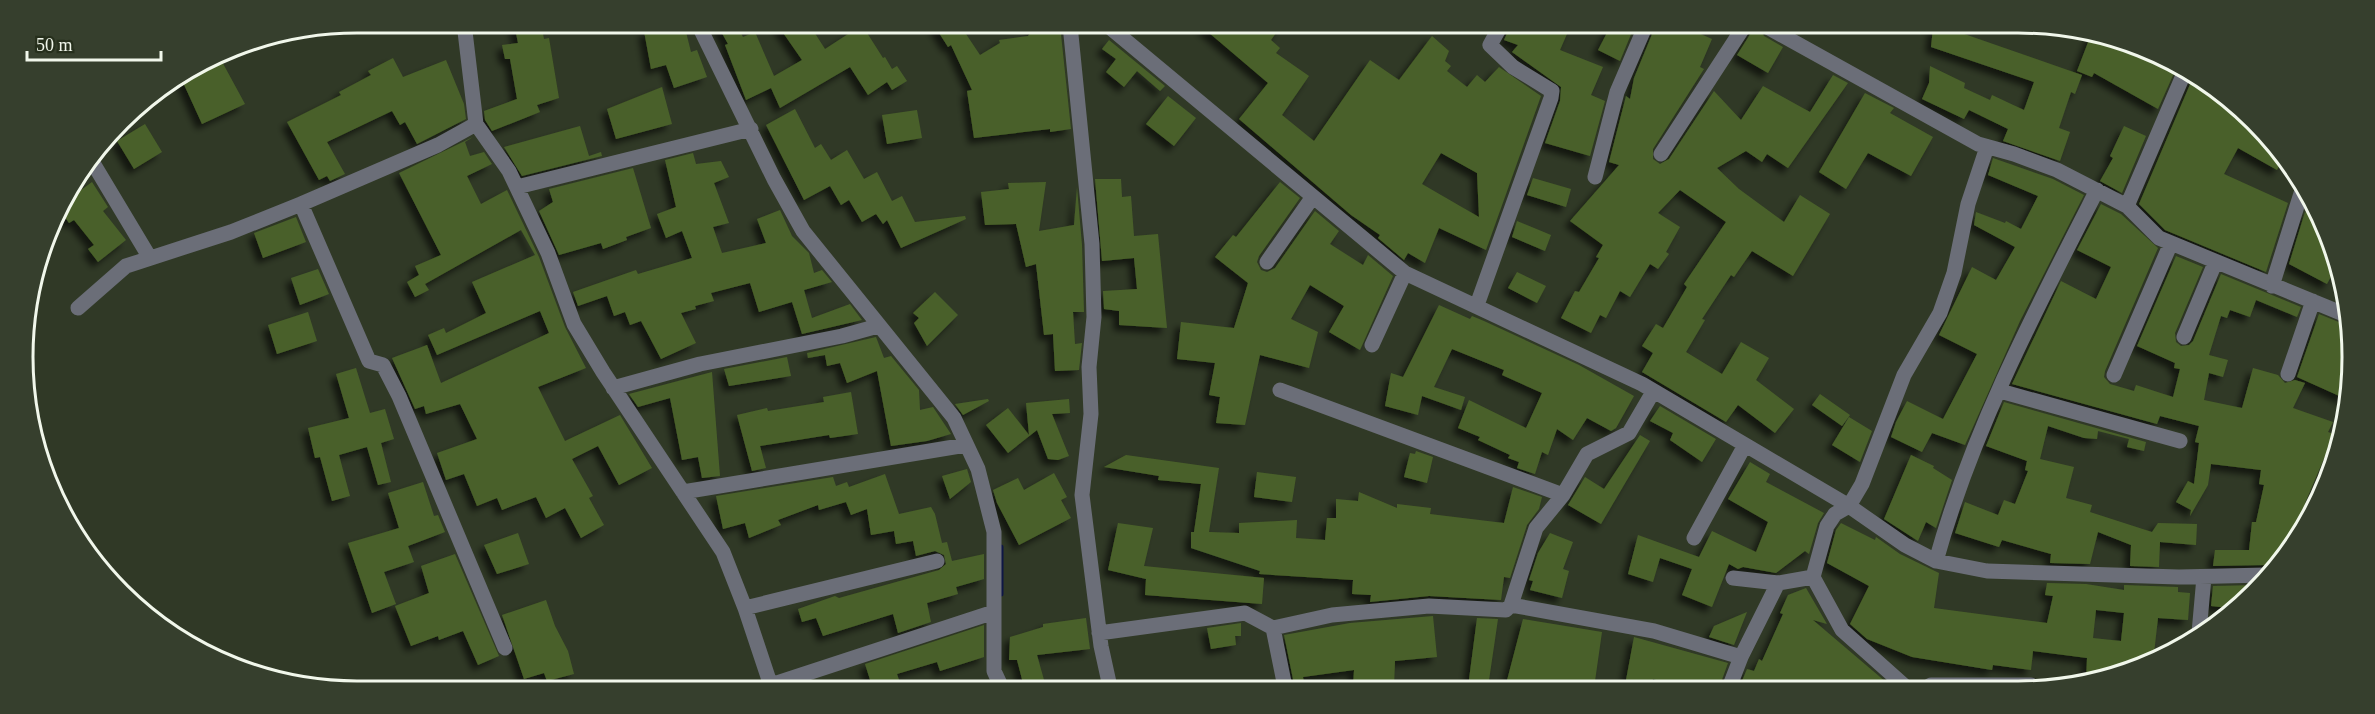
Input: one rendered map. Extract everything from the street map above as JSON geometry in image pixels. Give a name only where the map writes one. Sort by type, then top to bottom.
[{"type":"street","points":[[465,33],[476,124],[509,171],[517,187],[548,253],[574,324],[613,388],[723,552],[769,681]]},
{"type":"street","points":[[703,33],[752,129],[774,179],[803,231],[878,327],[954,418],[978,469],[994,532],[994,671],[999,681]]},
{"type":"street","points":[[1071,33],[1092,244],[1094,317],[1089,367],[1090,414],[1082,495],[1099,633],[1109,681]]},
{"type":"street","points":[[1116,33],[1312,198],[1405,273],[1477,305],[1653,392],[1849,506],[1905,545],[1936,561],[1987,571],[2204,577],[2258,575]]},
{"type":"street","points":[[1477,305],[1552,91],[1513,66],[1490,45],[1497,33]]},
{"type":"street","points":[[1595,177],[1617,92],[1642,33]]},
{"type":"street","points":[[1661,154],[1740,33]]},
{"type":"street","points":[[1778,33],[1878,91],[1987,147],[2057,170],[2127,206],[2160,238],[2215,263],[2339,312]]},
{"type":"street","points":[[2127,206],[2183,78]]},
{"type":"street","points":[[78,308],[126,266],[231,232],[301,204],[427,150],[476,124]]},
{"type":"street","points":[[517,187],[752,129]]},
{"type":"street","points":[[1899,681],[1842,630],[1813,578],[1827,526],[1835,514],[1849,506],[1862,484],[1904,375],[1940,313],[1954,273],[1968,204],[1987,147]]},
{"type":"street","points":[[95,167],[150,258]]},
{"type":"street","points":[[1936,561],[1947,520],[2000,391],[2044,292],[2097,190]]},
{"type":"street","points":[[2272,286],[2300,197]]},
{"type":"street","points":[[1267,262],[1312,198]]},
{"type":"street","points":[[301,204],[369,362],[383,365],[399,396],[506,648]]},
{"type":"street","points":[[2114,375],[2171,243]]},
{"type":"street","points":[[2184,337],[2215,263]]},
{"type":"street","points":[[1372,345],[1405,273]]},
{"type":"street","points":[[2288,374],[2313,301]]},
{"type":"street","points":[[613,388],[700,364],[878,327]]},
{"type":"street","points":[[1280,390],[1563,495]]},
{"type":"street","points":[[2000,391],[2180,441]]},
{"type":"street","points":[[1099,633],[1245,613],[1273,628],[1332,615],[1429,606],[1506,610],[1511,605],[1536,528],[1563,495],[1587,454],[1629,433],[1653,392]]},
{"type":"street","points":[[683,492],[966,445]]},
{"type":"street","points":[[1694,537],[1745,445]]},
{"type":"street","points":[[745,608],[937,561]]},
{"type":"street","points":[[2200,625],[2204,577]]},
{"type":"street","points":[[1733,578],[1778,583],[1813,578]]},
{"type":"street","points":[[1732,681],[1741,657],[1778,583]]},
{"type":"street","points":[[1511,605],[1654,631],[1741,657]]},
{"type":"street","points":[[786,681],[994,612]]},
{"type":"street","points":[[1273,628],[1284,681]]},
{"type":"building","points":[[516,33],[543,33],[544,39],[549,38],[559,98],[537,105],[540,112],[492,131],[485,120],[484,111],[517,99],[510,59],[505,59],[502,45],[518,43]]},
{"type":"building","points":[[644,33],[686,33],[691,52],[697,50],[707,77],[674,88],[666,65],[651,69]]},
{"type":"building","points":[[722,33],[741,33],[743,37],[755,33],[774,76],[802,60],[783,33],[815,33],[825,49],[850,33],[867,33],[892,69],[897,66],[907,81],[892,90],[887,82],[868,95],[850,67],[780,108],[771,88],[746,100],[725,45],[728,44]]},
{"type":"building","points":[[939,33],[965,33],[980,55],[1000,43],[999,40],[1028,36],[1030,33],[1061,33],[1071,129],[1050,132],[1050,129],[974,138],[967,91],[972,90],[951,45],[948,47]]},
{"type":"building","points":[[1209,33],[1276,33],[1271,40],[1280,48],[1276,53],[1309,76],[1282,115],[1314,141],[1370,60],[1399,80],[1432,36],[1449,51],[1445,61],[1451,66],[1447,71],[1467,87],[1477,75],[1485,82],[1499,67],[1541,96],[1486,250],[1439,228],[1425,263],[1408,253],[1404,260],[1378,238],[1380,235],[1351,215],[1239,119],[1268,83]],"holes":[[[1441,153],[1477,173],[1479,217],[1422,184]]]},
{"type":"building","points":[[1507,33],[1567,33],[1560,50],[1603,67],[1591,95],[1605,101],[1590,156],[1545,143],[1560,101],[1561,87],[1512,52],[1518,45],[1504,40]]},
{"type":"building","points":[[1607,33],[1632,33],[1620,61],[1598,50]]},
{"type":"building","points":[[1653,33],[1698,33],[1712,39],[1700,67],[1704,69],[1653,149],[1653,159],[1660,164],[1669,159],[1714,91],[1741,120],[1763,86],[1810,112],[1833,75],[1848,83],[1788,168],[1767,154],[1762,162],[1746,151],[1717,168],[1739,189],[1784,222],[1800,195],[1830,214],[1793,276],[1752,251],[1734,277],[1731,275],[1702,319],[1705,320],[1686,352],[1722,374],[1741,342],[1769,358],[1756,380],[1794,409],[1775,433],[1738,405],[1726,422],[1642,372],[1653,353],[1642,346],[1656,324],[1663,328],[1687,287],[1684,284],[1726,222],[1680,190],[1658,213],[1680,227],[1666,252],[1669,254],[1658,269],[1650,264],[1630,297],[1620,291],[1606,318],[1600,315],[1591,333],[1561,318],[1575,291],[1579,292],[1599,258],[1596,257],[1603,245],[1570,221],[1619,165],[1609,162],[1626,96],[1630,99],[1634,78]]},
{"type":"building","points":[[1751,33],[1762,33],[1783,47],[1768,73],[1737,55]]},
{"type":"building","points":[[1932,33],[1961,33],[2082,75],[2075,94],[2071,92],[2059,128],[2070,132],[2060,161],[2003,141],[2008,129],[1969,110],[1964,119],[1922,99],[1929,83],[1930,66],[1965,83],[1964,88],[1990,100],[1992,95],[2024,110],[2034,82],[1931,47]]},
{"type":"building","points":[[1109,40],[1165,86],[1160,91],[1137,71],[1124,87],[1106,72],[1116,59],[1102,49]]},
{"type":"building","points":[[2089,41],[2122,50],[2174,73],[2158,109],[2094,73],[2092,77],[2077,71]]},
{"type":"building","points":[[393,58],[403,77],[446,60],[464,104],[466,119],[417,144],[405,122],[400,125],[392,111],[327,142],[345,174],[330,181],[327,176],[319,180],[287,122],[341,95],[339,92],[371,75],[368,71]]},
{"type":"building","points":[[222,62],[245,104],[202,124],[184,84]]},
{"type":"building","points":[[2191,83],[2232,113],[2262,143],[2279,166],[2277,170],[2238,148],[2224,174],[2288,203],[2266,272],[2165,230],[2139,204]]},
{"type":"building","points":[[662,87],[672,124],[616,139],[607,109]]},
{"type":"building","points":[[1865,93],[1894,108],[1890,113],[1933,137],[1911,176],[1868,153],[1846,189],[1819,172]]},
{"type":"building","points":[[1168,96],[1196,118],[1174,146],[1146,124]]},
{"type":"building","points":[[795,109],[815,148],[821,144],[831,160],[847,150],[864,179],[877,172],[892,201],[902,196],[915,222],[965,216],[966,219],[901,248],[887,220],[883,224],[876,214],[862,222],[849,200],[841,205],[830,186],[804,200],[766,125]]},
{"type":"building","points":[[917,110],[922,138],[887,144],[882,115]]},
{"type":"building","points":[[145,124],[162,152],[134,169],[117,141]]},
{"type":"building","points":[[580,126],[589,156],[601,152],[602,156],[522,176],[504,147]]},
{"type":"building","points":[[2124,126],[2146,136],[2122,193],[2100,181],[2113,158],[2110,156]]},
{"type":"building","points":[[473,137],[465,142],[470,156],[484,152],[492,164],[467,176],[481,204],[507,190],[539,257],[565,327],[586,368],[538,387],[565,441],[620,415],[652,468],[619,485],[598,446],[572,459],[593,496],[589,498],[604,525],[581,538],[565,508],[546,518],[536,497],[502,510],[497,498],[477,506],[464,474],[446,480],[437,453],[477,439],[460,404],[426,414],[424,406],[415,409],[392,358],[427,345],[441,383],[549,333],[540,311],[437,355],[428,335],[444,328],[446,333],[486,313],[472,282],[535,255],[521,230],[425,284],[429,290],[415,297],[407,282],[419,275],[415,266],[441,255],[399,173]]},
{"type":"building","points":[[693,153],[696,164],[721,161],[729,177],[714,183],[729,223],[713,227],[722,253],[766,243],[757,219],[780,210],[792,236],[809,253],[814,273],[822,270],[832,282],[804,290],[812,318],[850,304],[862,320],[802,334],[792,302],[759,312],[750,283],[711,293],[714,301],[681,313],[696,343],[661,359],[641,321],[630,325],[625,312],[614,316],[607,296],[578,306],[573,292],[636,270],[638,274],[692,258],[682,231],[666,238],[657,214],[676,207],[665,160]]},
{"type":"building","points":[[1993,158],[2053,179],[2084,195],[2020,321],[1965,445],[1932,433],[1922,452],[1891,437],[1896,422],[1907,401],[1943,419],[1977,354],[1939,335],[1972,267],[1996,280],[2015,247],[1974,225],[1976,212],[2005,223],[2006,221],[2021,229],[2038,196],[1988,175]]},
{"type":"building","points":[[633,168],[651,228],[603,249],[601,243],[559,255],[539,211],[553,202],[549,189]]},
{"type":"building","points":[[1533,178],[1571,189],[1566,207],[1527,195]]},
{"type":"building","points":[[1095,179],[1121,179],[1122,197],[1131,196],[1134,236],[1158,234],[1167,328],[1119,325],[1119,311],[1104,309],[1103,291],[1137,289],[1134,258],[1102,261]]},
{"type":"building","points":[[92,182],[108,207],[103,211],[126,240],[98,262],[88,249],[94,245],[74,220],[69,223],[65,217],[78,193]]},
{"type":"building","points":[[1046,182],[1039,231],[1074,225],[1077,187],[1084,312],[1073,312],[1075,344],[1082,343],[1079,370],[1055,371],[1053,334],[1044,335],[1036,264],[1026,267],[1016,224],[985,225],[981,192],[1009,189],[1008,183]]},
{"type":"building","points":[[1280,182],[1300,198],[1259,256],[1257,262],[1261,270],[1267,272],[1275,268],[1315,211],[1339,231],[1330,244],[1363,265],[1368,255],[1393,276],[1360,350],[1329,332],[1344,306],[1310,285],[1291,319],[1318,332],[1309,368],[1260,355],[1245,425],[1216,423],[1220,397],[1209,395],[1215,363],[1177,359],[1181,322],[1234,328],[1248,283],[1215,257],[1233,235],[1236,237]]},
{"type":"building","points":[[2101,204],[2121,214],[2158,248],[2105,371],[2104,377],[2110,384],[2134,391],[2136,385],[2173,397],[2180,369],[2174,368],[2175,363],[2137,346],[2176,256],[2203,267],[2175,333],[2176,342],[2181,346],[2189,345],[2193,341],[2221,274],[2301,307],[2297,317],[2256,300],[2250,317],[2230,310],[2227,318],[2221,316],[2209,355],[2228,360],[2223,377],[2209,373],[2204,400],[2242,408],[2253,368],[2278,375],[2285,383],[2295,380],[2305,383],[2293,408],[2333,422],[2328,432],[2333,434],[2326,457],[2304,510],[2266,565],[2213,566],[2215,550],[2249,550],[2252,522],[2256,522],[2264,485],[2259,484],[2261,470],[2211,464],[2208,485],[2190,516],[2191,510],[2176,502],[2188,481],[2194,484],[2199,443],[2195,442],[2199,426],[2160,416],[2157,424],[2012,384],[2061,281],[2096,299],[2111,267],[2077,250]]},
{"type":"building","points":[[2305,212],[2309,213],[2317,233],[2332,275],[2327,284],[2289,264]]},
{"type":"building","points":[[296,217],[306,242],[263,258],[254,233]]},
{"type":"building","points":[[1517,221],[1551,235],[1545,251],[1512,237]]},
{"type":"building","points":[[318,269],[329,294],[300,305],[291,278]]},
{"type":"building","points":[[1517,272],[1546,286],[1537,303],[1508,288]]},
{"type":"building","points":[[935,292],[958,315],[927,346],[914,323],[919,318],[913,313]]},
{"type":"building","points":[[1439,305],[1470,319],[1472,316],[1484,321],[1579,365],[1634,396],[1616,428],[1611,431],[1587,418],[1573,440],[1557,429],[1548,455],[1542,452],[1535,474],[1517,468],[1519,462],[1508,458],[1510,455],[1478,440],[1480,437],[1458,428],[1469,400],[1526,428],[1542,393],[1502,375],[1504,370],[1452,349],[1434,387],[1465,397],[1461,410],[1422,396],[1418,415],[1385,406],[1391,373],[1403,377]]},
{"type":"building","points":[[308,312],[317,341],[277,354],[268,325]]},
{"type":"building","points":[[2319,314],[2340,322],[2342,357],[2339,396],[2297,377]]},
{"type":"building","points":[[876,337],[884,358],[891,356],[919,390],[920,410],[933,407],[951,434],[927,441],[891,446],[877,371],[847,383],[840,363],[827,366],[825,355],[808,358],[807,353]]},
{"type":"building","points":[[787,357],[791,376],[729,386],[724,369]]},
{"type":"building","points":[[356,368],[370,413],[385,409],[394,439],[381,443],[391,482],[378,485],[367,447],[339,455],[350,496],[332,501],[320,457],[315,458],[308,428],[349,418],[336,374]]},
{"type":"building","points":[[712,372],[720,476],[702,478],[698,457],[682,460],[670,398],[638,407],[629,394]]},
{"type":"building","points":[[851,392],[858,434],[830,438],[829,435],[760,446],[766,468],[752,471],[737,415],[767,408],[768,411],[824,402],[823,397]]},
{"type":"building","points":[[1820,394],[1850,415],[1842,426],[1812,405]]},
{"type":"building","points":[[988,399],[989,401],[963,415],[955,404]]},
{"type":"building","points":[[1069,399],[1070,413],[1052,414],[1069,456],[1058,460],[1048,459],[1037,430],[1008,453],[986,425],[1008,408],[1029,435],[1026,403]]},
{"type":"building","points":[[2004,402],[2146,442],[2144,451],[2127,447],[2129,439],[2098,431],[2097,439],[2084,438],[2048,426],[2040,459],[2074,467],[2066,498],[2092,505],[2090,512],[2152,532],[2158,523],[2197,524],[2196,545],[2160,542],[2159,567],[2130,566],[2131,545],[2098,532],[2090,564],[2050,563],[2051,554],[2002,540],[1999,547],[1955,533],[1965,502],[1998,515],[2004,500],[2015,504],[2028,471],[2025,470],[2027,461],[1986,446]]},
{"type":"building","points":[[1660,406],[1716,439],[1702,462],[1670,440],[1673,433],[1650,421]]},
{"type":"building","points":[[1849,417],[1872,431],[1860,462],[1832,445]]},
{"type":"building","points":[[1640,435],[1650,441],[1601,524],[1568,505],[1585,477],[1604,489]]},
{"type":"building","points":[[1416,451],[1433,457],[1427,483],[1404,477],[1410,453],[1415,454]]},
{"type":"building","points":[[1126,455],[1219,468],[1209,532],[1239,533],[1239,523],[1297,520],[1296,538],[1325,540],[1327,518],[1336,518],[1336,499],[1358,501],[1359,492],[1397,508],[1397,504],[1431,508],[1430,514],[1504,523],[1513,487],[1542,497],[1539,509],[1527,525],[1510,578],[1504,577],[1501,600],[1429,596],[1370,602],[1371,595],[1352,594],[1353,580],[1259,574],[1260,571],[1191,548],[1191,532],[1194,532],[1201,484],[1158,480],[1159,476],[1104,467]]},
{"type":"building","points":[[1911,455],[1934,466],[1933,468],[1952,480],[1936,528],[1926,522],[1918,541],[1884,519]]},
{"type":"building","points":[[1750,462],[1770,474],[1766,482],[1824,513],[1818,523],[1809,554],[1805,551],[1776,573],[1743,567],[1738,569],[1729,564],[1712,607],[1682,595],[1692,569],[1660,558],[1653,582],[1628,574],[1638,535],[1699,557],[1712,531],[1756,552],[1768,522],[1728,499]]},
{"type":"building","points":[[967,469],[971,482],[950,499],[942,476]]},
{"type":"building","points":[[1257,472],[1296,477],[1292,502],[1254,497]]},
{"type":"building","points":[[1054,473],[1067,497],[1061,500],[1071,518],[1019,545],[997,503],[993,490],[1018,478],[1024,490]]},
{"type":"building","points":[[885,474],[899,514],[931,507],[942,543],[947,542],[952,561],[984,554],[984,579],[956,587],[958,594],[927,603],[931,622],[898,633],[893,614],[823,636],[816,618],[802,622],[798,609],[835,596],[839,598],[939,570],[946,564],[944,555],[935,551],[916,556],[913,541],[896,544],[894,531],[871,535],[867,509],[851,515],[846,502],[819,510],[818,505],[778,520],[781,525],[749,538],[745,523],[723,529],[716,496],[833,477],[836,486],[847,482],[849,487]]},
{"type":"building","points":[[423,482],[434,516],[438,515],[445,532],[408,546],[414,562],[384,572],[396,604],[372,613],[348,543],[399,528],[388,493]]},
{"type":"building","points":[[1118,523],[1153,528],[1144,566],[1264,578],[1262,604],[1145,595],[1146,579],[1108,570]]},
{"type":"building","points":[[1841,523],[1875,540],[1876,537],[1900,554],[1939,573],[1934,608],[2047,623],[2053,596],[2045,595],[2047,583],[2086,584],[2124,590],[2124,585],[2178,587],[2178,592],[2190,593],[2188,620],[2158,618],[2154,651],[2102,670],[2086,674],[2087,658],[2033,651],[2031,670],[1993,665],[1992,670],[1912,657],[1867,639],[1850,624],[1869,586],[1827,563],[1836,530]],"holes":[[[2096,610],[2124,613],[2121,641],[2093,638]]]},
{"type":"building","points":[[518,533],[529,564],[497,574],[484,545]]},
{"type":"building","points":[[1550,533],[1573,542],[1563,569],[1569,571],[1562,598],[1530,590],[1533,581],[1529,580],[1538,553]]},
{"type":"building","points":[[455,554],[499,656],[478,665],[463,631],[439,640],[438,636],[411,646],[395,606],[429,593],[421,566]]},
{"type":"building","points":[[2248,585],[2224,607],[2211,606],[2213,586]]},
{"type":"building","points":[[1806,588],[1827,624],[1813,620],[1885,681],[1742,681],[1747,669],[1754,671],[1759,659],[1762,661],[1783,614],[1780,613],[1788,595]]},
{"type":"building","points":[[546,600],[555,626],[568,651],[574,674],[547,681],[544,673],[524,679],[502,615]]},
{"type":"building","points":[[1747,612],[1734,645],[1709,637],[1714,626]]},
{"type":"building","points":[[1433,616],[1437,657],[1395,661],[1394,681],[1353,681],[1354,670],[1303,677],[1304,681],[1293,681],[1284,635],[1350,623]]},
{"type":"building","points":[[1086,618],[1090,649],[1037,655],[1044,681],[1022,681],[1017,660],[1009,660],[1010,637],[1043,627],[1043,624]]},
{"type":"building","points":[[1477,618],[1498,619],[1489,681],[1469,681]]},
{"type":"building","points":[[1523,619],[1602,632],[1595,681],[1507,681]]},
{"type":"building","points":[[1241,623],[1241,636],[1235,636],[1236,645],[1211,649],[1207,628]]},
{"type":"building","points":[[984,625],[984,657],[940,671],[937,662],[897,674],[899,681],[870,681],[865,664]]},
{"type":"building","points":[[1634,637],[1728,663],[1722,681],[1626,680]]},
{"type":"waterway","points":[[1001,547],[1001,594]]}]
